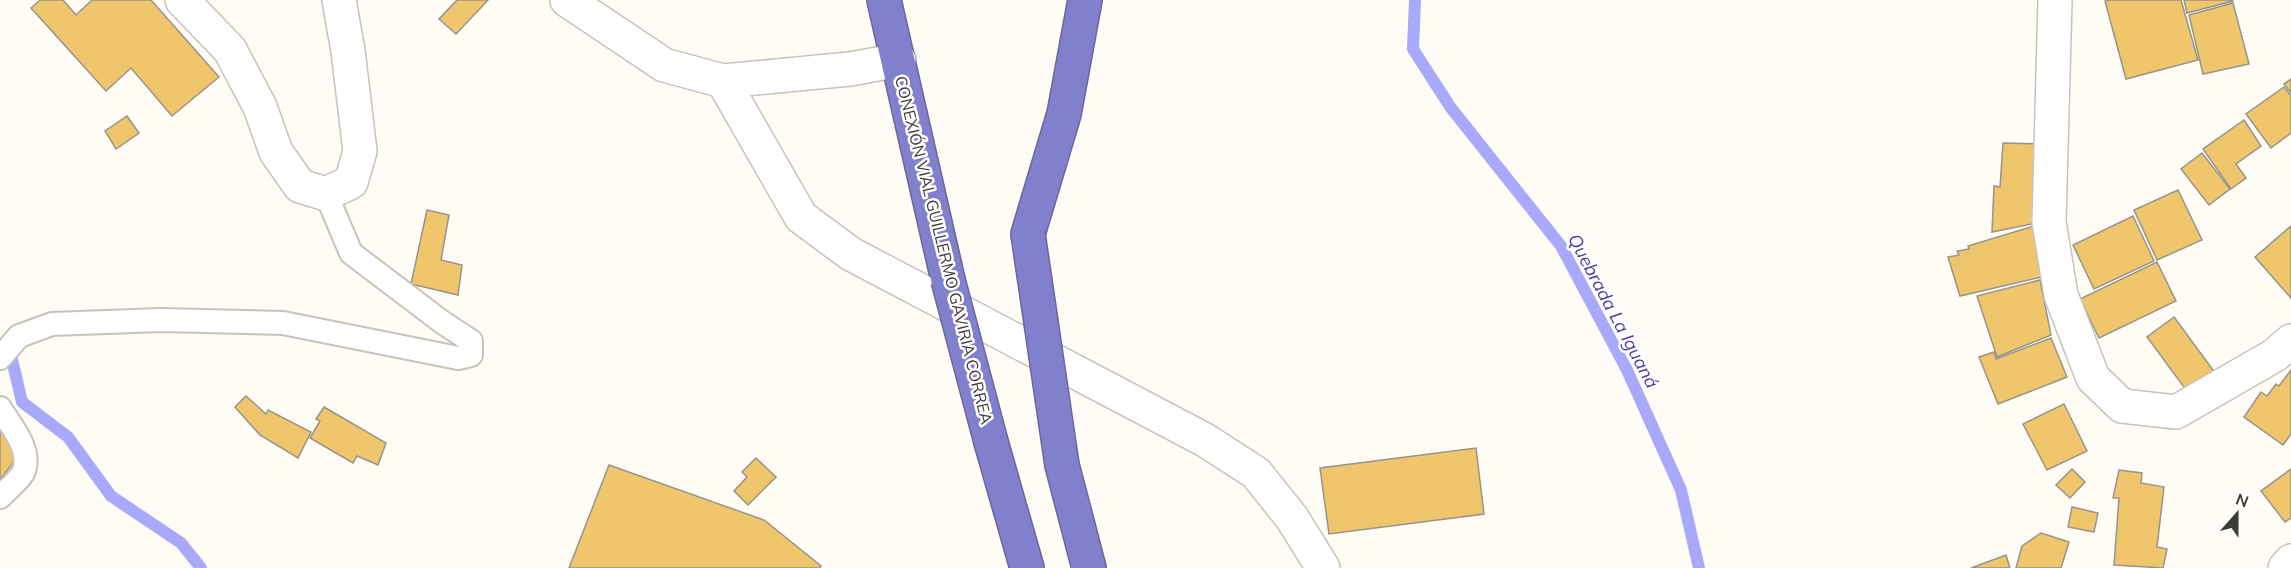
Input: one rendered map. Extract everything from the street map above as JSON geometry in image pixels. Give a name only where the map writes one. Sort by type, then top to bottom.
[{"type":"highway","name":"CONEXIÓN VIAL GUILLERMO GAVIRIA CORREA","points":[[884,0],[948,280],[1027,568]]},
{"type":"highway","points":[[1085,0],[1064,114],[1028,234],[1062,465],[1089,568]]},
{"type":"street","points":[[182,0],[230,50],[260,106],[276,152],[300,186],[326,194],[351,182],[360,151],[348,51],[339,0]]},
{"type":"street","points":[[567,0],[664,65],[723,81],[850,69],[898,60]]},
{"type":"street","points":[[2055,0],[2049,222],[2061,295],[2093,378],[2122,406],[2176,412],[2275,354],[2291,341]]},
{"type":"street","points":[[723,81],[801,217],[851,254],[1205,440],[1256,473],[1292,518],[1323,568]]},
{"type":"street","points":[[2285,568],[2291,561]]},
{"type":"lane","points":[[0,358],[19,336],[52,324],[161,320],[283,323],[458,358],[471,355],[471,341],[442,322],[351,253],[326,194]]},
{"type":"lane","points":[[0,408],[22,444],[25,457],[22,473],[0,497]]},
{"type":"building","points":[[40,0],[63,0],[76,15],[92,0],[151,0],[219,77],[172,116],[131,68],[106,91],[31,8]]},
{"type":"building","points":[[457,0],[488,0],[456,34],[439,19]]},
{"type":"building","points":[[2181,0],[2198,60],[2126,79],[2105,1]]},
{"type":"building","points":[[2184,0],[2232,0],[2233,1],[2187,13]]},
{"type":"building","points":[[2233,3],[2249,64],[2203,74],[2189,15]]},
{"type":"building","points":[[2291,79],[2291,93],[2284,84]]},
{"type":"building","points":[[2284,87],[2291,96],[2291,133],[2271,148],[2246,114]]},
{"type":"building","points":[[127,116],[139,133],[116,149],[105,131]]},
{"type":"building","points":[[2244,120],[2261,146],[2236,164],[2246,178],[2231,189],[2203,149]]},
{"type":"building","points":[[2003,143],[2043,144],[2036,223],[1992,232],[1994,186],[2000,187]]},
{"type":"building","points":[[2202,153],[2230,189],[2209,205],[2181,169]]},
{"type":"building","points":[[2178,190],[2202,240],[2157,260],[2134,210]]},
{"type":"building","points":[[427,210],[449,215],[441,260],[462,265],[458,295],[411,284]]},
{"type":"building","points":[[2133,216],[2154,261],[2094,289],[2073,245]]},
{"type":"building","points":[[2034,226],[2042,277],[1960,296],[1948,257],[1959,255],[1957,251],[1969,249],[1968,246]]},
{"type":"building","points":[[2291,226],[2291,298],[2255,257]]},
{"type":"building","points":[[2157,262],[2176,301],[2099,338],[2080,299]]},
{"type":"building","points":[[2040,280],[2051,335],[1997,357],[1977,296]]},
{"type":"building","points":[[2174,317],[2216,374],[2189,394],[2147,337]]},
{"type":"building","points":[[2051,338],[2067,377],[1998,404],[1979,357],[1994,352],[1996,359]]},
{"type":"building","points":[[2291,370],[2291,434],[2283,445],[2244,417],[2261,392],[2267,396],[2276,384],[2279,386]]},
{"type":"building","points":[[246,396],[266,414],[268,410],[311,432],[298,458],[260,435],[235,407]]},
{"type":"building","points":[[2064,404],[2087,451],[2047,470],[2023,424]]},
{"type":"building","points":[[324,407],[386,443],[378,465],[357,456],[353,463],[310,438],[320,421],[316,419]]},
{"type":"building","points":[[0,417],[21,452],[0,480]]},
{"type":"building","points":[[1476,448],[1484,514],[1329,534],[1320,468]]},
{"type":"building","points":[[756,458],[776,477],[748,505],[734,491],[747,477],[742,472]]},
{"type":"building","points":[[609,465],[764,520],[821,566],[820,568],[569,568]]},
{"type":"building","points":[[2072,469],[2085,482],[2070,498],[2056,485]]},
{"type":"building","points":[[2291,469],[2291,518],[2285,522],[2261,491]]},
{"type":"building","points":[[2119,470],[2142,473],[2141,483],[2164,487],[2157,547],[2167,549],[2163,568],[2114,565],[2119,498],[2113,498]]},
{"type":"building","points":[[2072,507],[2098,513],[2094,532],[2068,527]]},
{"type":"building","points":[[2041,533],[2069,542],[2061,568],[2016,568],[2022,546]]},
{"type":"building","points":[[2006,555],[2010,568],[1971,568]]},
{"type":"waterway","name":"Quebrada La Iguaná","points":[[1415,0],[1413,49],[1451,108],[1561,246],[1627,370],[1681,490],[1699,568]]},
{"type":"waterway","points":[[9,347],[22,402],[68,437],[111,496],[181,543],[201,568]]}]
